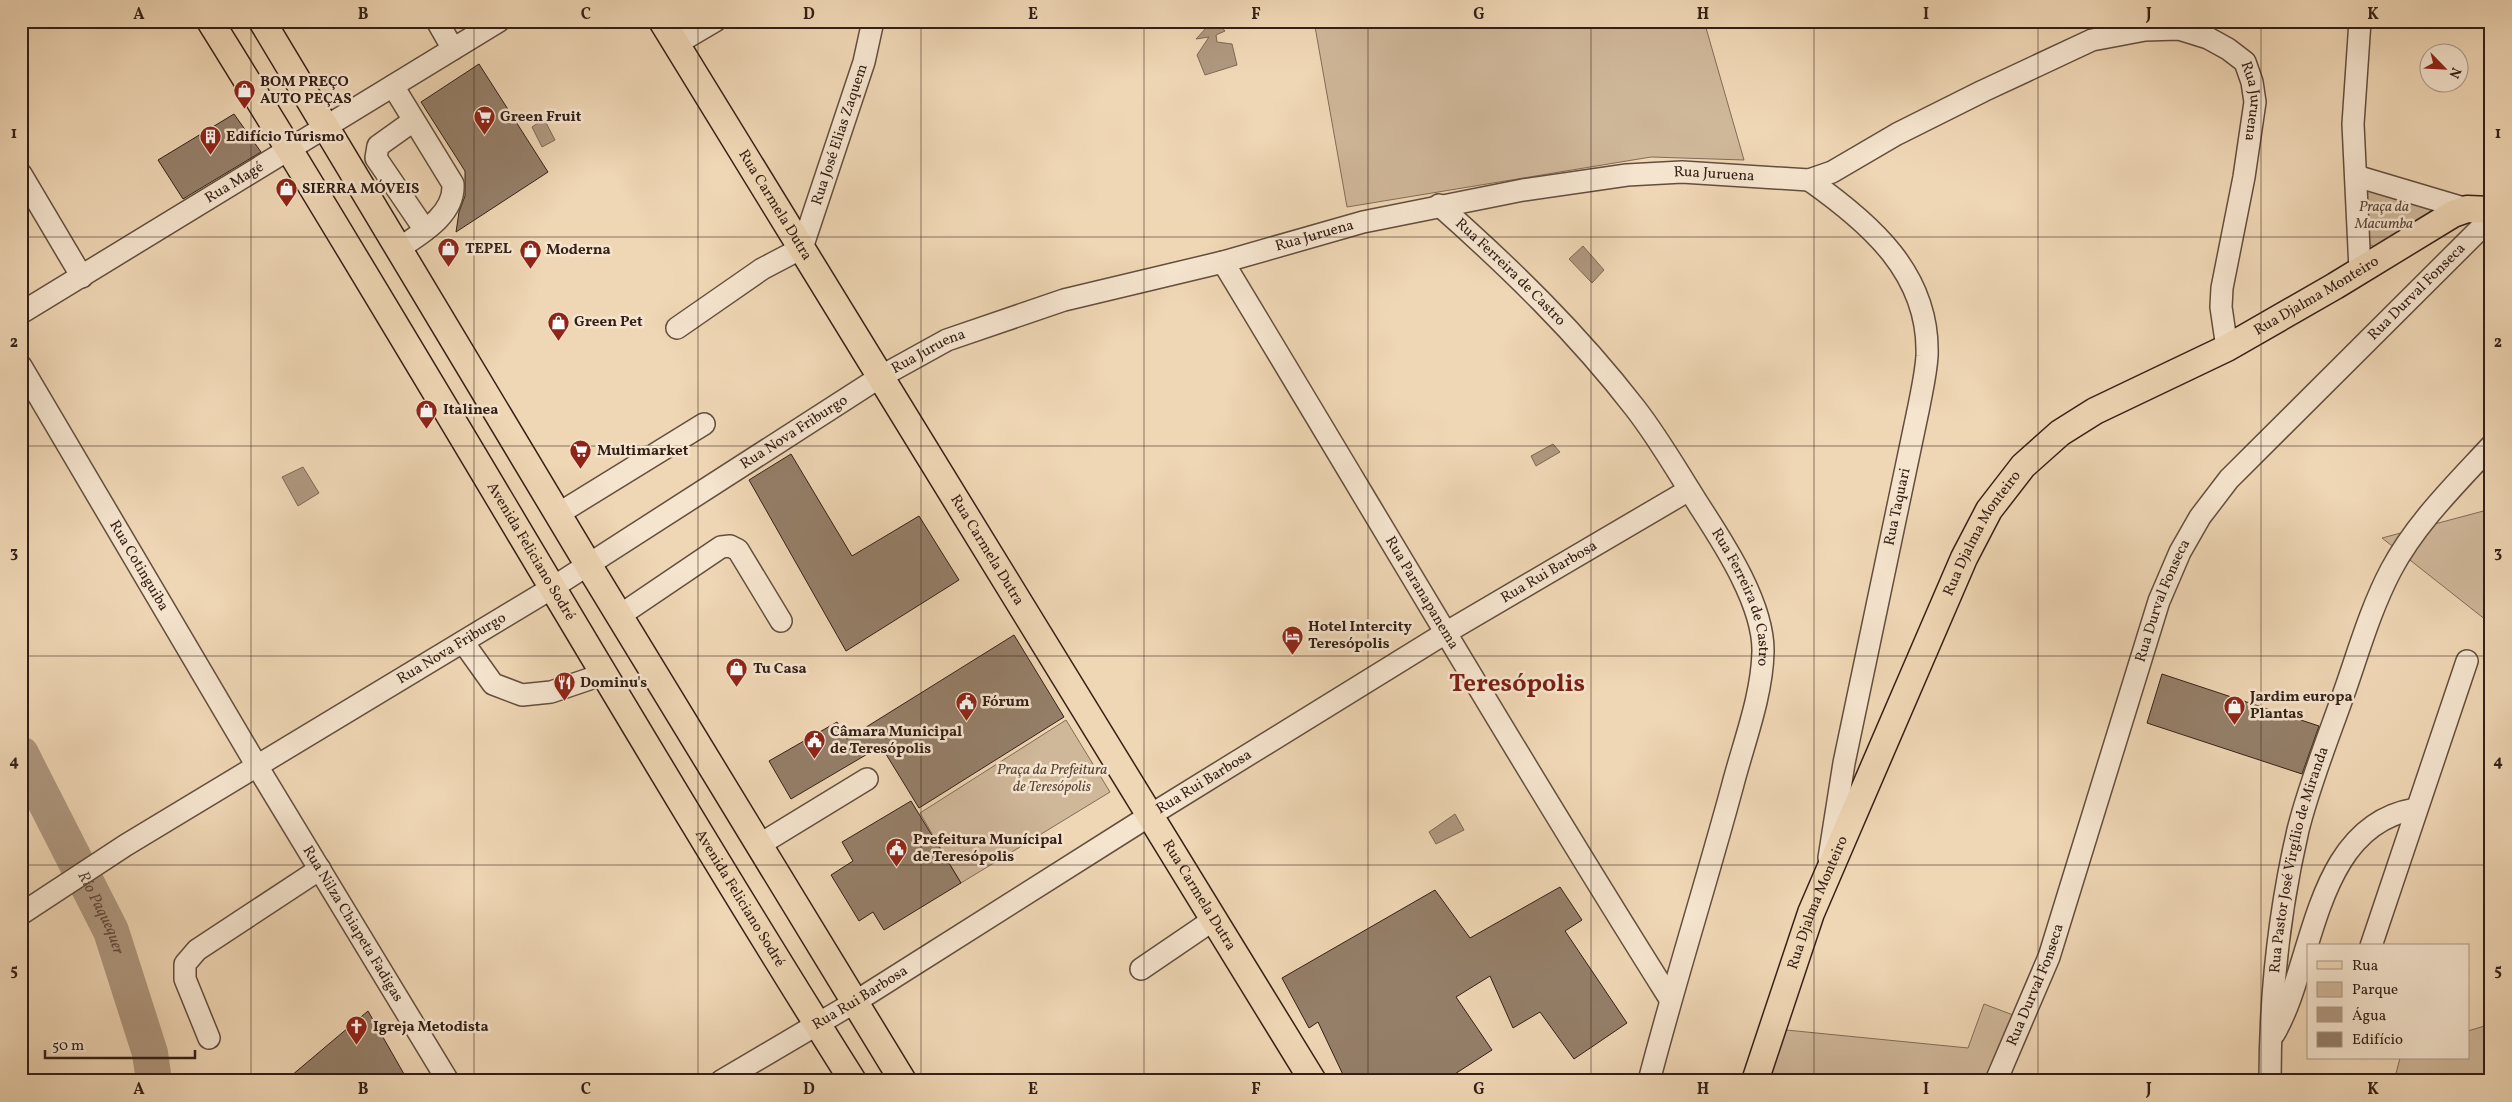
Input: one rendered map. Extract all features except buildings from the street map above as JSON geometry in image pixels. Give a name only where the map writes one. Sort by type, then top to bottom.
[{"type":"main road","name":"Avenida Feliciano Sodré","points":[[210,21],[290,149],[552,588],[853,1081]]},
{"type":"main road","points":[[262,21],[589,566],[903,1081]]},
{"type":"main road","name":"Rua Carmela Dutra","points":[[662,21],[1313,1081]]},
{"type":"main road","name":"Rua Djalma Monteiro","points":[[1755,1081],[1810,913],[1964,558],[1989,510],[2023,466],[2060,433],[2095,411],[2226,348],[2360,270],[2441,220],[2479,209]]},
{"type":"street","points":[[437,21],[453,49]]},
{"type":"street","name":"Rua Magé","points":[[21,313],[453,49],[474,28],[499,21]]},
{"type":"street","points":[[676,44],[715,21]]},
{"type":"street","name":"Rua José Elias Zaquem","points":[[802,248],[864,62],[873,21]]},
{"type":"street","points":[[2360,21],[2353,124],[2360,270]]},
{"type":"street","name":"Rua Juruena","points":[[880,376],[947,340],[994,323],[1118,286],[1223,262],[1355,224],[1439,205],[1523,190],[1627,175],[1682,172],[1809,180],[1832,172],[1897,134],[2092,40],[2145,30],[2179,29],[2208,38],[2228,49],[2245,62],[2252,82],[2255,102],[2244,177],[2222,288],[2221,307],[2226,348]]},
{"type":"street","points":[[393,86],[453,184],[454,192],[433,225],[398,249]]},
{"type":"street","points":[[413,121],[378,146],[376,158],[425,230]]},
{"type":"street","points":[[21,174],[82,276]]},
{"type":"street","points":[[2356,176],[2479,209]]},
{"type":"street","name":"Rua Taquari","points":[[1809,180],[1878,235],[1899,261],[1914,289],[1923,317],[1927,356],[1919,406],[1844,763],[1827,875]]},
{"type":"street","name":"Rua Ferreira de Castro","points":[[1439,205],[1532,290],[1637,410],[1723,543],[1759,620],[1763,650],[1758,690],[1703,893],[1670,999],[1649,1081]]},
{"type":"street","name":"Rua Durval Fonseca","points":[[1996,1081],[2049,957],[2159,601],[2190,534],[2200,517],[2229,479],[2491,218]]},
{"type":"street","points":[[677,328],[762,269],[802,248]]},
{"type":"street","name":"Rua Paranapanema","points":[[1223,262],[1447,632],[1554,814],[1670,999]]},
{"type":"street","name":"Rua Cotinguiba","points":[[21,366],[257,766]]},
{"type":"street","name":"Rua Nova Friburgo","points":[[21,914],[126,845],[589,566],[880,376]]},
{"type":"street","points":[[558,514],[704,424]]},
{"type":"street","name":"Rua Pastor José Virgílio de Miranda","points":[[2270,1081],[2273,984],[2280,930],[2299,828],[2376,605],[2391,570],[2407,544],[2432,511],[2491,446]]},
{"type":"street","name":"Rua Rui Barbosa","points":[[721,1081],[855,1002],[1149,816],[1447,632],[1689,490]]},
{"type":"street","points":[[620,616],[721,547],[730,546],[738,550],[781,621]]},
{"type":"street","points":[[463,642],[493,684],[522,695],[551,692],[604,674]]},
{"type":"street","points":[[2372,944],[2415,809],[2467,660]]},
{"type":"street","name":"Rua Nilza Chiapeta Fadigas","points":[[257,766],[448,1081]]},
{"type":"street","points":[[759,845],[868,779]]},
{"type":"street","points":[[2270,1041],[2285,1014],[2318,907],[2336,872],[2368,830],[2392,815],[2415,809]]},
{"type":"street","points":[[209,1038],[185,980],[186,964],[197,950],[320,869]]},
{"type":"street","points":[[1141,969],[1213,920]]},
{"type":"green space","points":[[1314,21],[1704,21],[1744,160],[1651,157],[1347,207]]},
{"type":"green space","name":"Praça da Macumba","points":[[2363,186],[2434,208],[2437,215],[2375,247],[2366,243]]},
{"type":"green space","points":[[2491,509],[2491,624],[2382,538]]},
{"type":"green space","name":"Praça da Prefeitura de Teresópolis","points":[[1066,720],[1110,792],[961,883],[920,813]]},
{"type":"green space","points":[[1984,1004],[2021,1018],[1993,1081],[1759,1081],[1776,1029],[1968,1048]]},
{"type":"green space","points":[[2491,1024],[2491,1081],[2394,1081],[2399,1060],[2470,1060],[2470,1030]]},
{"type":"water","points":[[1218,23],[1225,31],[1216,35],[1217,42],[1232,44],[1237,65],[1205,75],[1197,55],[1209,37],[1196,39],[1207,27]]},
{"type":"water","points":[[544,119],[555,140],[542,147],[532,127]]},
{"type":"water","points":[[1583,246],[1604,270],[1592,283],[1569,259]]},
{"type":"water","points":[[1553,444],[1560,452],[1536,466],[1531,456]]},
{"type":"water","points":[[303,467],[319,493],[298,506],[282,477]]},
{"type":"water","points":[[1455,814],[1464,830],[1436,844],[1429,832]]},
{"type":"waterway","name":"Rio Paquequer","points":[[21,754],[111,931],[150,1053],[154,1081]]},
{"type":"place","name":"BOM PREÇO AUTO PEÇAS","points":[[244,110]]},
{"type":"place","name":"Green Fruit","points":[[484,136]]},
{"type":"place","name":"Edifício Turismo","points":[[210,156]]},
{"type":"place","name":"SIERRA MÓVEIS","points":[[286,208]]},
{"type":"place","name":"TEPEL","points":[[449,268]]},
{"type":"place","name":"Moderna","points":[[530,269]]},
{"type":"place","name":"Green Pet","points":[[558,341]]},
{"type":"place","name":"Italinea","points":[[427,429]]},
{"type":"place","name":"Multimarket","points":[[581,470]]},
{"type":"place","name":"Hotel Intercity Teresópolis","points":[[1292,655]]},
{"type":"place","name":"Tu Casa","points":[[737,688]]},
{"type":"place","name":"Dominu's","points":[[564,702]]},
{"type":"place","name":"Fórum","points":[[966,721]]},
{"type":"place","name":"Jardim europa Plantas","points":[[2234,725]]},
{"type":"place","name":"Câmara Municipal de Teresópolis","points":[[814,760]]},
{"type":"place","name":"Prefeitura Munícipal de Teresópolis","points":[[897,868]]},
{"type":"place","name":"Igreja Metodista","points":[[357,1046]]},
{"type":"district","name":"Teresópolis","points":[[1517,684]]}]
